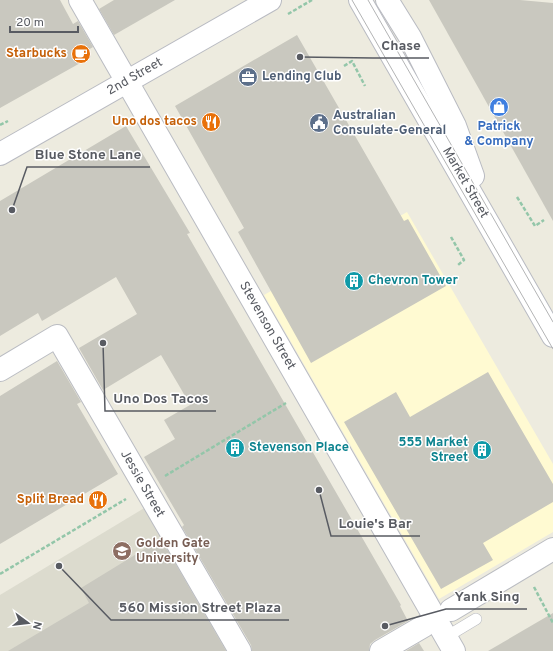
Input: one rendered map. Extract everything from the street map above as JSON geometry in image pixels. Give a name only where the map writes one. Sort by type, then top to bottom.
[{"type":"street","name":"Stevenson Street","points":[[80,0],[450,644]]},
{"type":"street","name":"2nd Street","points":[[0,154],[270,0]]},
{"type":"street","name":"Market Street","points":[[360,0],[553,336]]},
{"type":"street","name":"Market Street","points":[[387,0],[410,37],[455,126],[498,241]]},
{"type":"street","name":"Jessie Street","points":[[0,370],[57,336],[240,651]]},
{"type":"street","points":[[451,610],[553,549]]},
{"type":"street","points":[[382,651],[424,626]]},
{"type":"lane","points":[[450,644],[476,619]]},
{"type":"path","points":[[344,66],[352,61],[365,86]]},
{"type":"path","points":[[517,197],[535,226],[544,220]]},
{"type":"path","points":[[451,237],[464,260],[458,265]]},
{"type":"path","points":[[531,583],[553,623]]},
{"type":"shaded area","points":[[407,212],[553,464],[553,532],[439,599],[264,295]]},
{"type":"shaded area","name":"Golden Gate University","points":[[146,507],[229,651],[0,651],[0,595]]},
{"type":"building","points":[[0,0],[60,0],[73,24],[78,21],[93,47],[88,50],[91,57],[0,108]]},
{"type":"building","points":[[114,0],[175,0],[114,35],[99,9]]},
{"type":"building","points":[[429,0],[520,0],[553,3],[553,221]]},
{"type":"building","points":[[297,35],[404,221],[408,219],[446,286],[311,363],[238,232],[244,228],[175,106]]},
{"type":"building","points":[[126,126],[190,233],[187,234],[401,605],[400,606],[408,621],[375,640],[370,644],[369,651],[252,651],[251,645],[182,527],[184,525],[144,457],[175,439],[164,420],[190,405],[181,389],[161,355],[103,390],[79,348],[137,314],[116,277],[42,321],[38,313],[0,336],[0,201]]},
{"type":"building","points":[[57,361],[81,402],[77,404],[118,474],[0,544],[0,396]]},
{"type":"building","points":[[488,372],[553,484],[553,502],[483,543],[493,560],[441,589],[344,422],[396,392],[410,417]]},
{"type":"building","points":[[161,539],[226,651],[8,651],[89,603],[81,588]]},
{"type":"building","points":[[553,613],[553,651],[488,651]]},
{"type":"building","points":[[419,643],[424,651],[406,651]]},
{"type":"tram line","points":[[352,0],[553,349]]},
{"type":"tram line","points":[[368,0],[553,322]]},
{"type":"place","name":"Starbucks","points":[[81,54]]},
{"type":"place","name":"Chase","points":[[300,57]]},
{"type":"place","name":"Lending Club","points":[[248,77]]},
{"type":"place","name":"Patrick & Company","points":[[499,107]]},
{"type":"place","name":"Uno dos tacos","points":[[211,122]]},
{"type":"place","name":"Australian Consulate-General","points":[[319,123]]},
{"type":"place","name":"Blue Stone Lane","points":[[12,210]]},
{"type":"place","name":"Chevron Tower","points":[[354,281]]},
{"type":"place","name":"Uno Dos Tacos","points":[[103,343]]},
{"type":"place","name":"Stevenson Place","points":[[235,448]]},
{"type":"place","name":"555 Market Street","points":[[482,450]]},
{"type":"place","name":"Louie's Bar","points":[[319,490]]},
{"type":"place","name":"Split Bread","points":[[98,500]]},
{"type":"place","name":"Golden Gate University","points":[[122,551]]},
{"type":"place","name":"560 Mission Street Plaza","points":[[59,566]]},
{"type":"place","name":"Yank Sing","points":[[385,626]]}]
